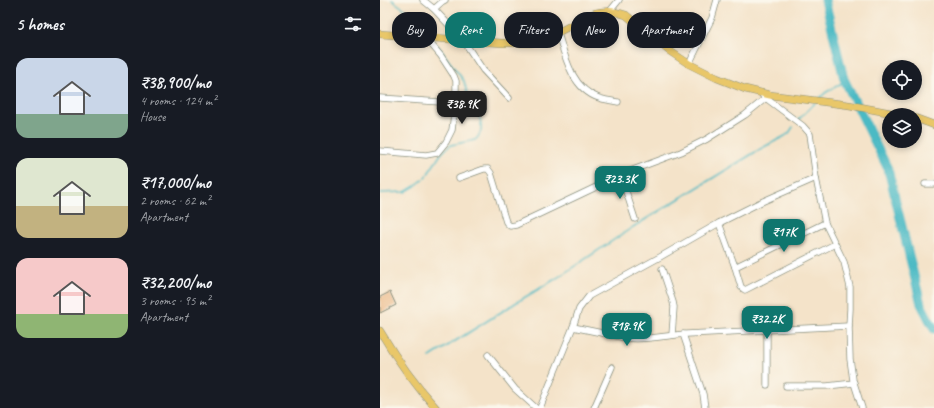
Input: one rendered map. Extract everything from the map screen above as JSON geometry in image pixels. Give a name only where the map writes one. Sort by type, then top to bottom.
[{"type":"main road","points":[[563,30],[595,13],[603,11],[620,12],[634,20],[668,50],[689,64],[730,84],[780,97],[819,101],[882,111]]},
{"type":"main road","points":[[380,34],[392,35]]},
{"type":"main road","points":[[922,121],[934,125]]},
{"type":"main road","points":[[380,331],[394,354],[422,393],[436,408]]},
{"type":"street","points":[[423,0],[445,21]]},
{"type":"street","points":[[434,9],[445,0]]},
{"type":"street","points":[[610,11],[619,0]]},
{"type":"street","points":[[689,64],[712,18],[717,0]]},
{"type":"street","points":[[380,151],[426,156],[437,153],[446,142],[452,130],[456,81],[441,56],[434,48]]},
{"type":"street","points":[[468,48],[483,70],[509,98]]},
{"type":"street","points":[[563,48],[572,73],[587,91],[598,98],[618,102]]},
{"type":"street","points":[[760,93],[803,126],[810,134],[816,178],[825,223],[844,262],[850,287],[850,359],[854,383],[862,408]]},
{"type":"street","points":[[380,98],[455,103]]},
{"type":"street","points":[[459,178],[488,169],[491,172],[506,222],[510,226],[513,226],[621,176],[681,152],[707,139],[745,115],[766,98]]},
{"type":"street","points":[[621,176],[635,220]]},
{"type":"street","points":[[540,408],[579,309],[589,296],[719,223],[759,203],[816,178]]},
{"type":"street","points":[[925,184],[934,184]]},
{"type":"street","points":[[719,223],[741,287],[747,290],[835,244]]},
{"type":"street","points":[[735,267],[825,223]]},
{"type":"street","points":[[662,269],[674,307],[672,335]]},
{"type":"street","points":[[573,327],[634,339],[643,339],[683,334],[849,326]]},
{"type":"street","points":[[767,331],[767,385]]},
{"type":"street","points":[[683,334],[703,394],[705,408]]},
{"type":"street","points":[[488,355],[515,389],[536,408]]},
{"type":"street","points":[[594,408],[612,366]]},
{"type":"street","points":[[786,386],[827,386],[854,383]]},
{"type":"building","points":[[390,292],[396,305],[380,313],[380,297]]},
{"type":"waterway","points":[[392,0],[408,12]]},
{"type":"waterway","points":[[825,0],[844,79],[888,169],[921,304],[934,329]]},
{"type":"waterway","points":[[380,193],[405,192],[415,186],[425,178],[446,149],[451,145],[475,140],[481,131],[480,119],[469,100],[464,81],[437,45]]},
{"type":"waterway","points":[[819,99],[825,93],[845,81]]},
{"type":"waterway","points":[[798,120],[815,103]]},
{"type":"waterway","points":[[430,357],[557,278],[633,227],[762,148],[785,136],[793,127]]}]
